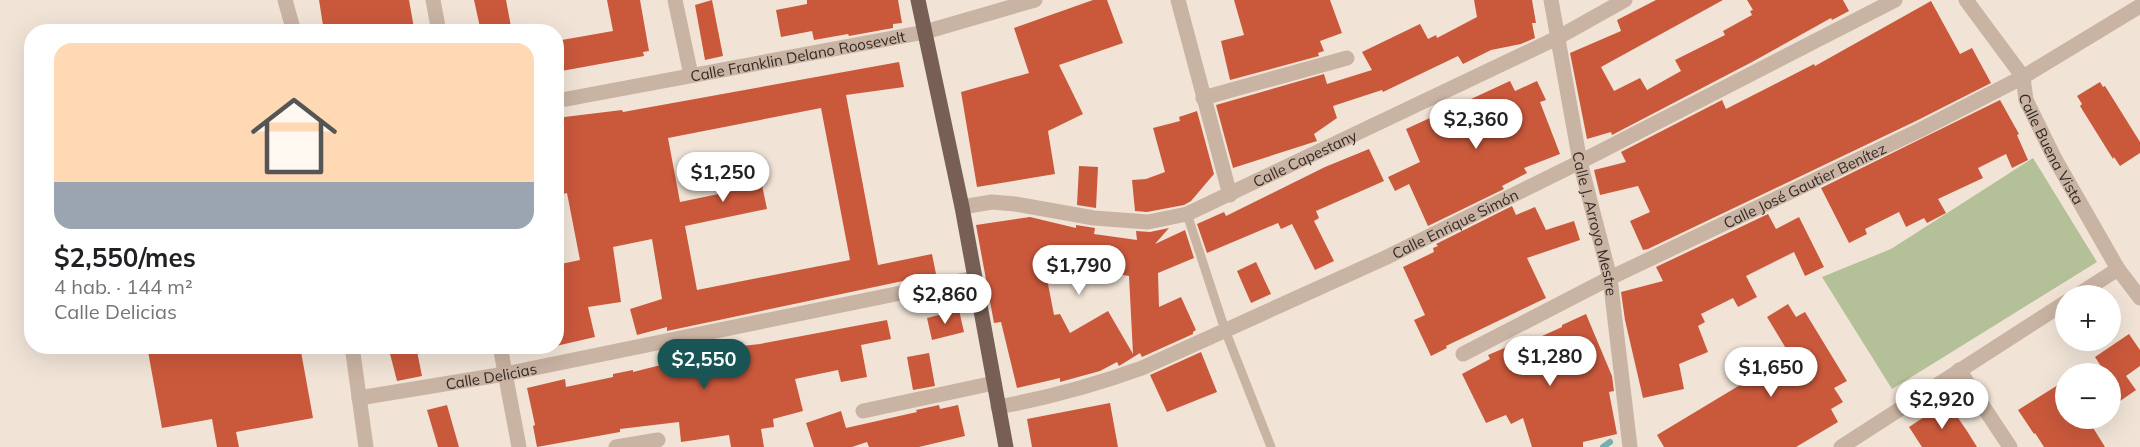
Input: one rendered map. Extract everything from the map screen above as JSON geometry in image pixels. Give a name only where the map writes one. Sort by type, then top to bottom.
[{"type":"main road","points":[[918,0],[962,207],[1006,447]]},
{"type":"street","points":[[285,0],[292,24]]},
{"type":"street","points":[[433,0],[438,24]]},
{"type":"street","points":[[675,0],[691,75]]},
{"type":"street","name":"Calle Franklin Delano Roosevelt","points":[[564,99],[925,32],[1035,0]]},
{"type":"street","points":[[1178,0],[1230,195]]},
{"type":"street","name":"Calle J. Arroyo Mestre","points":[[1551,0],[1580,162],[1610,278],[1630,447]]},
{"type":"street","name":"Calle Capestany","points":[[962,207],[992,202],[1095,218],[1148,222],[1187,214],[1557,38],[1626,0]]},
{"type":"street","name":"Calle Enrique Simón","points":[[998,407],[1029,402],[1102,382],[1142,368],[1385,258],[1580,162],[1895,0]]},
{"type":"street","name":"Calle Buena Vista","points":[[1966,0],[2023,77],[2026,100],[2055,159],[2118,269],[2140,298]]},
{"type":"street","name":"Calle José Gautier Benítez","points":[[1462,354],[1610,278],[1920,130],[2023,77],[2140,6]]},
{"type":"street","points":[[1203,98],[1347,58]]},
{"type":"street","points":[[2093,285],[2118,269]]},
{"type":"street","name":"Calle Delicias","points":[[359,398],[505,374],[974,278]]},
{"type":"street","points":[[1841,447],[2055,309]]},
{"type":"street","points":[[353,354],[366,447]]},
{"type":"street","points":[[501,354],[519,447]]},
{"type":"street","points":[[1959,370],[2010,447]]},
{"type":"street","points":[[863,411],[994,383]]},
{"type":"street","points":[[616,447],[658,440]]},
{"type":"lane","points":[[1187,214],[1225,330],[1271,447]]},
{"type":"green space","points":[[2033,158],[2097,262],[2060,285],[2055,285],[2055,288],[1892,389],[1822,277],[1891,249]]},
{"type":"building","points":[[319,0],[409,0],[413,24],[323,24]]},
{"type":"building","points":[[474,0],[506,0],[510,24],[479,24]]},
{"type":"building","points":[[607,0],[640,0],[649,51],[643,52],[644,56],[564,71],[564,40],[613,31]]},
{"type":"building","points":[[712,0],[723,56],[705,60],[695,5]]},
{"type":"building","points":[[807,0],[898,0],[902,23],[893,24],[893,28],[849,36],[848,34],[814,40],[812,31],[781,37],[776,10],[807,4]]},
{"type":"building","points":[[1093,0],[1107,0],[1123,43],[1059,65],[1083,114],[1048,131],[1055,174],[977,187],[961,92],[1029,73],[1014,28]]},
{"type":"building","points":[[1234,0],[1330,0],[1342,33],[1320,41],[1324,51],[1318,53],[1319,56],[1230,80],[1221,41],[1244,35]]},
{"type":"building","points":[[1474,0],[1532,0],[1536,23],[1532,23],[1535,38],[1521,44],[1491,50],[1463,64],[1458,56],[1383,92],[1382,90],[1333,106],[1337,118],[1314,134],[1317,141],[1233,168],[1216,105],[1324,74],[1327,84],[1372,70],[1362,52],[1420,24],[1428,39],[1436,35],[1437,38],[1477,17]]},
{"type":"building","points":[[1656,0],[1723,0],[1601,67],[1614,91],[1640,78],[1647,90],[1681,71],[1675,60],[1725,35],[1723,31],[1752,15],[1750,11],[1753,10],[1747,0],[1843,0],[1849,11],[1832,20],[1831,18],[1612,135],[1611,132],[1587,139],[1570,53],[1621,31],[1617,20]]},
{"type":"building","points":[[1931,1],[1960,54],[1972,48],[1991,83],[1648,249],[1643,250],[1630,221],[1650,212],[1638,186],[1600,195],[1594,170],[1626,162],[1621,152],[1722,100],[1726,109],[1814,64],[1815,66]]},
{"type":"building","points":[[899,62],[904,87],[846,95],[878,265],[932,254],[936,274],[667,331],[667,327],[637,335],[630,309],[662,299],[652,239],[613,247],[621,302],[588,307],[595,337],[564,344],[564,263],[580,260],[567,193],[564,194],[564,117],[622,110],[623,112]],"holes":[[[821,108],[850,260],[697,290],[685,226],[767,209],[762,185],[680,202],[668,138]]]},
{"type":"building","points":[[1510,81],[1515,91],[1537,81],[1546,100],[1540,102],[1560,154],[1524,168],[1527,173],[1502,186],[1504,189],[1428,226],[1409,184],[1395,191],[1388,177],[1420,162],[1406,129]]},
{"type":"building","points":[[2100,82],[2103,87],[2105,86],[2140,142],[2140,153],[2120,166],[2114,157],[2113,159],[2080,106],[2082,104],[2077,96]]},
{"type":"building","points":[[2000,100],[2019,134],[2017,135],[2028,160],[2012,168],[2006,154],[1978,168],[1983,178],[1938,199],[1946,213],[1927,223],[1924,218],[1906,227],[1899,212],[1865,229],[1867,234],[1849,243],[1821,188]]},
{"type":"building","points":[[1197,111],[1214,174],[1191,201],[1184,205],[1147,212],[1135,211],[1132,180],[1146,179],[1165,172],[1153,128],[1180,121],[1179,117]]},
{"type":"building","points":[[1369,149],[1384,181],[1316,211],[1319,218],[1314,221],[1334,261],[1315,270],[1292,224],[1281,229],[1278,223],[1207,253],[1197,224],[1224,212],[1226,216],[1325,167]]},
{"type":"building","points":[[1079,166],[1098,167],[1096,208],[1077,205]]},
{"type":"building","points":[[1512,206],[1516,215],[1535,207],[1546,230],[1574,221],[1580,240],[1527,258],[1546,298],[1446,346],[1447,348],[1431,356],[1414,320],[1425,315],[1403,267],[1434,252],[1433,248],[1438,246],[1436,244]]},
{"type":"building","points":[[1768,214],[1776,229],[1799,217],[1824,267],[1805,276],[1794,252],[1746,276],[1757,297],[1738,307],[1733,298],[1701,314],[1705,322],[1698,326],[1708,352],[1679,364],[1684,389],[1643,398],[1621,292],[1663,281],[1656,267]]},
{"type":"building","points":[[1030,217],[1076,228],[1076,225],[1095,228],[1094,234],[1137,240],[1136,231],[1150,232],[1169,228],[1155,244],[1185,230],[1194,258],[1158,273],[1159,307],[1181,297],[1196,330],[1193,334],[1142,357],[1140,353],[1119,366],[1117,362],[1100,371],[1060,382],[1060,378],[1017,388],[1001,322],[994,323],[976,225]],"holes":[[[1043,258],[1129,276],[1133,354],[1108,311],[1070,333],[1060,314],[1054,315]]]},
{"type":"building","points":[[1256,262],[1271,294],[1251,303],[1237,271]]},
{"type":"building","points":[[1788,304],[1796,317],[1805,312],[1847,381],[1834,388],[1843,402],[1831,409],[1838,422],[1796,447],[1664,447],[1657,435],[1790,355],[1767,317]]},
{"type":"building","points":[[959,310],[964,332],[932,340],[927,318]]},
{"type":"building","points":[[1586,314],[1612,376],[1614,391],[1609,392],[1617,434],[1583,442],[1583,447],[1532,447],[1523,418],[1511,424],[1506,415],[1486,423],[1462,374],[1490,359],[1488,355],[1509,346],[1511,350]]},
{"type":"building","points":[[887,320],[891,339],[861,345],[867,377],[841,382],[838,370],[795,379],[803,411],[773,419],[774,427],[761,429],[764,447],[731,447],[729,435],[681,442],[679,422],[620,429],[620,432],[537,447],[527,388],[565,379],[566,387],[733,347]]},
{"type":"building","points":[[2129,334],[2140,350],[2140,366],[2126,376],[2136,390],[2121,400],[2121,363],[2099,363],[2095,357],[2104,351],[2121,351],[2121,339]]},
{"type":"building","points":[[1201,352],[1217,392],[1167,412],[1150,375]]},
{"type":"building","points":[[929,353],[935,386],[913,390],[907,357]]},
{"type":"building","points":[[148,354],[301,354],[313,418],[236,432],[239,447],[217,447],[212,419],[162,428]]},
{"type":"building","points":[[390,354],[418,354],[422,376],[397,381]]},
{"type":"building","points":[[2055,387],[2055,429],[2094,429],[2105,447],[2044,447],[2018,410]]},
{"type":"building","points":[[1947,402],[1977,447],[1922,447],[1909,427]]},
{"type":"building","points":[[1110,403],[1118,447],[1032,447],[1027,419]]},
{"type":"building","points":[[447,405],[459,447],[438,447],[427,410]]},
{"type":"building","points":[[939,405],[940,409],[958,405],[965,436],[919,447],[869,447],[867,442],[852,447],[814,447],[806,423],[841,411],[846,428]]},
{"type":"waterway","points":[[1603,447],[1610,442]]}]
